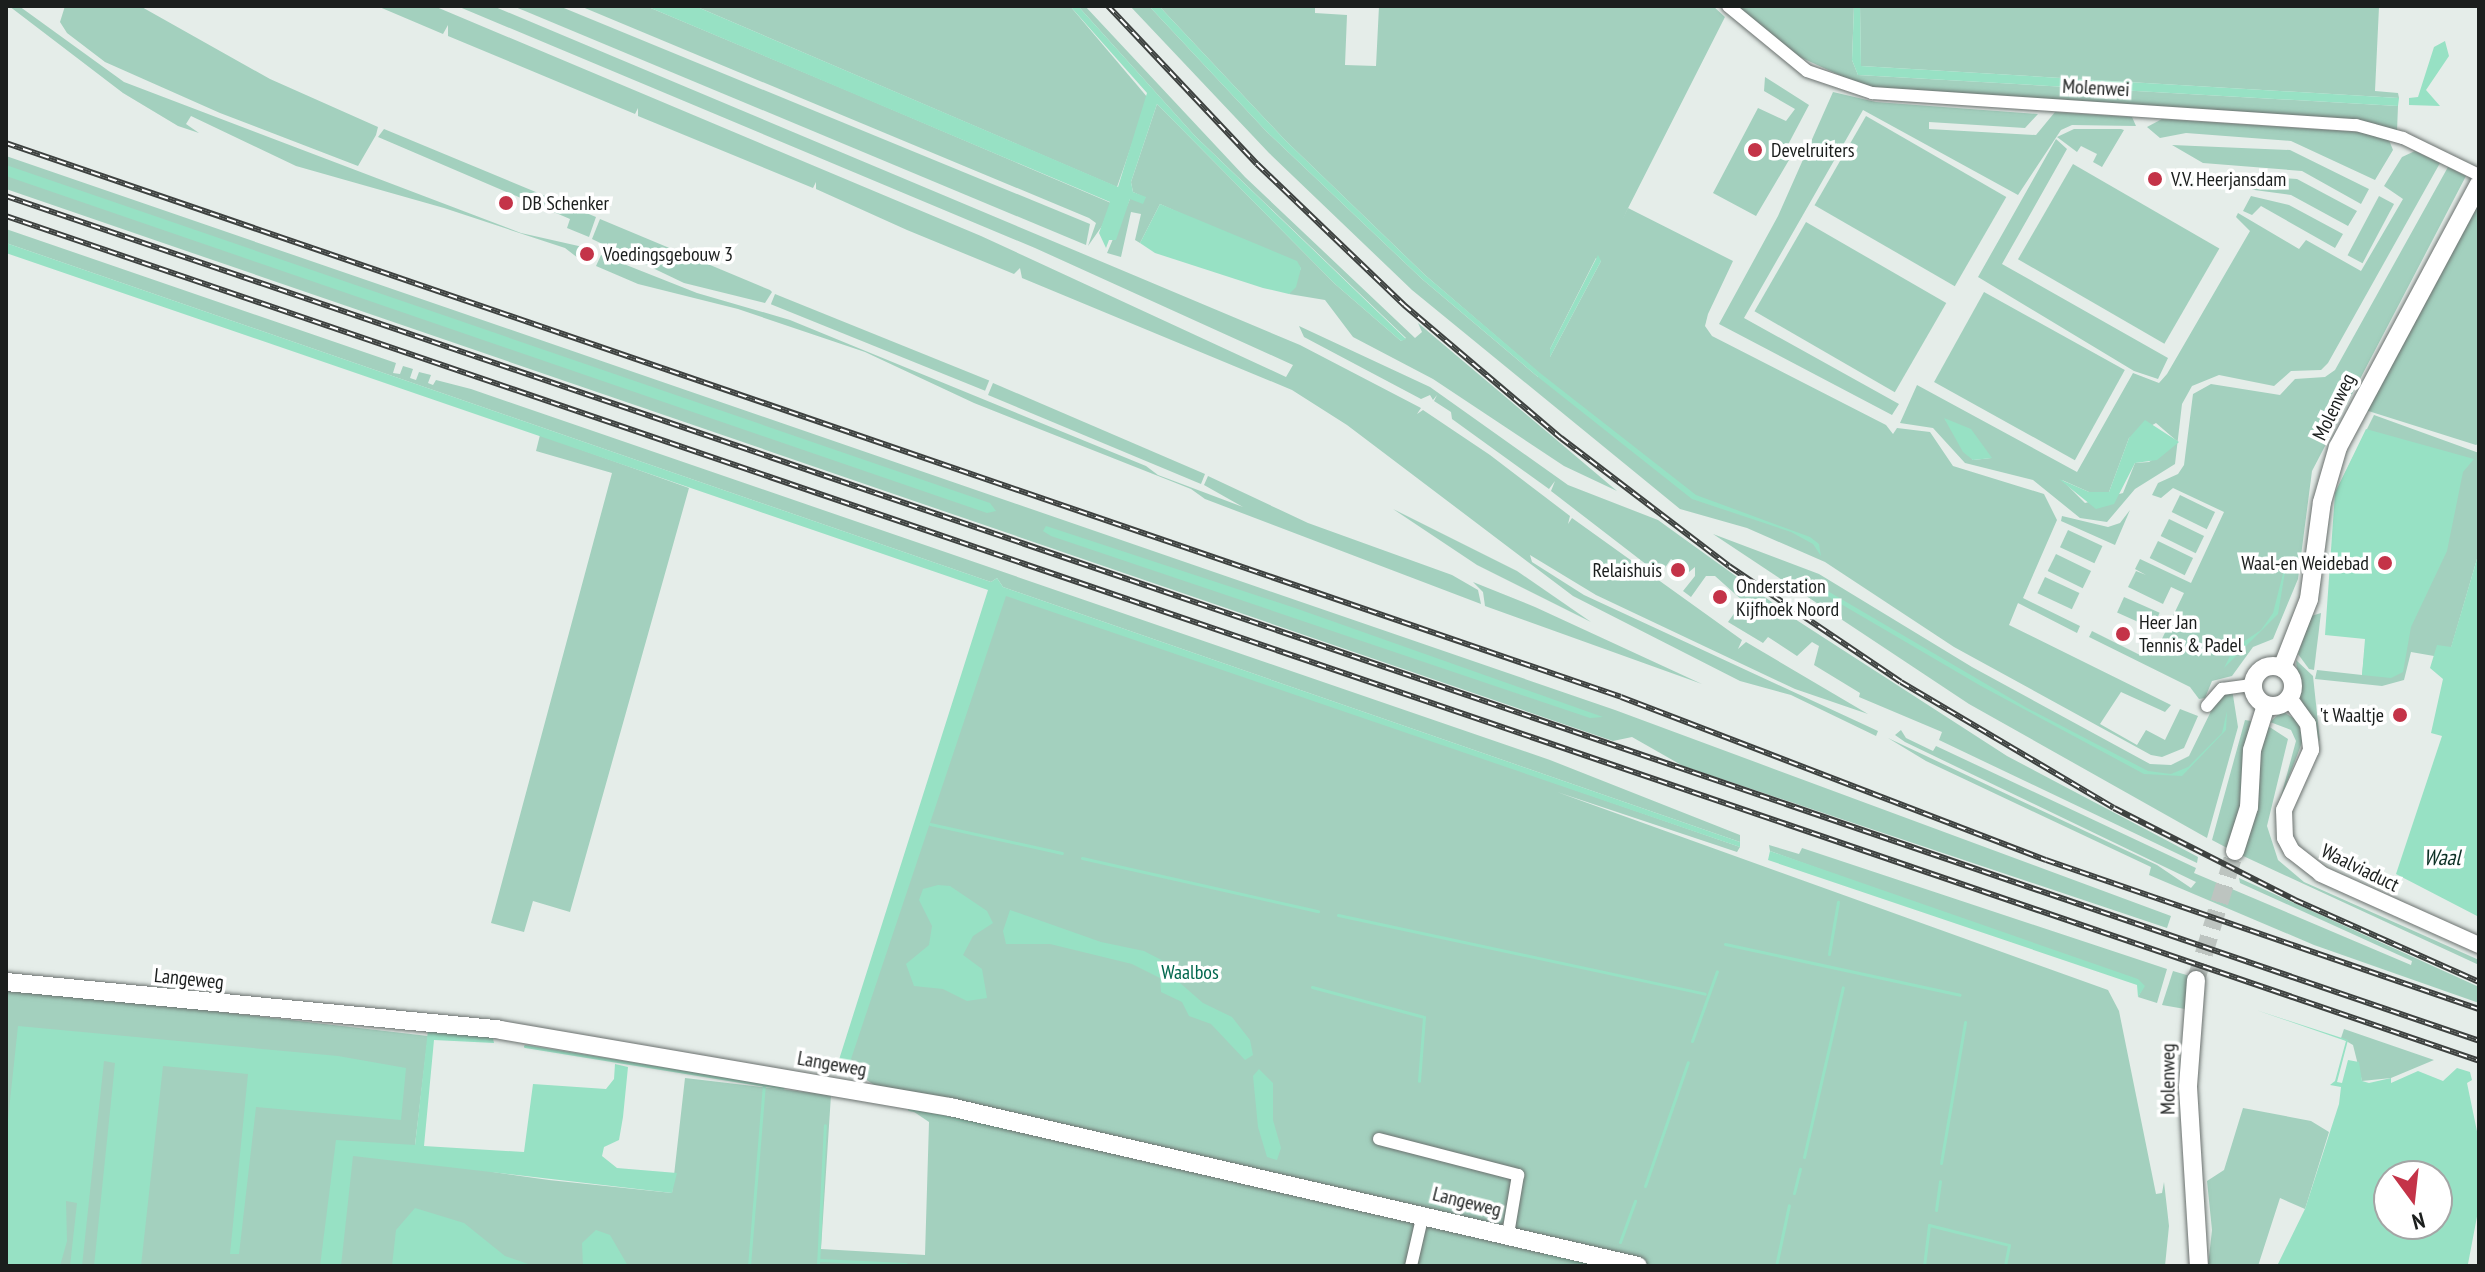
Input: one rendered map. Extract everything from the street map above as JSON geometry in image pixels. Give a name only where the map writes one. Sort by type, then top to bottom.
[{"type":"main road","name":"Molenweg","points":[[2282,668],[2309,599],[2322,502],[2338,447],[2479,184]]},
{"type":"main road","points":[[2262,668],[2282,668],[2293,681],[2289,698],[2266,705],[2256,698],[2252,685],[2262,668]]},
{"type":"main road","points":[[2235,851],[2249,807],[2252,750],[2266,705]]},
{"type":"main road","name":"Molenweg","points":[[2196,980],[2188,1070],[2199,1266]]},
{"type":"main road","name":"Langeweg","points":[[6,982],[500,1030],[950,1107],[1638,1266]]},
{"type":"street","name":"Molenwei","points":[[1728,6],[1807,71],[1852,89],[1899,97],[2356,125],[2403,138],[2479,175]]},
{"type":"street","points":[[2207,706],[2222,689],[2252,685]]},
{"type":"street","name":"Waalviaduct","points":[[2289,698],[2308,724],[2311,750],[2284,810],[2285,838],[2292,851],[2321,874],[2479,945]]},
{"type":"street","points":[[1379,1139],[1518,1175],[1508,1234]]},
{"type":"street","points":[[1411,1266],[1423,1214]]},
{"type":"green space","points":[[9,6],[19,6],[124,82],[521,233],[583,247],[578,258],[565,248],[444,208],[296,166],[191,116],[186,124],[199,133],[178,126],[123,93]]},
{"type":"green space","points":[[65,6],[140,6],[270,79],[378,127],[376,135],[358,166],[220,113],[105,62],[67,33],[60,22]]},
{"type":"green space","points":[[377,6],[434,6],[981,236],[1286,377],[1293,365],[1035,248],[457,6],[493,6],[1300,345],[1421,408],[1417,414],[1423,410],[1490,455],[1570,516],[1568,524],[1572,518],[1742,640],[1738,649],[1746,642],[1868,714],[1795,689],[1596,595],[1530,555],[1532,562],[1584,595],[1878,731],[1876,736],[1791,695],[1740,681],[1573,596],[1347,425],[1292,390],[1022,278],[1020,268],[1014,274],[907,230],[816,189],[816,182],[813,188],[638,116],[638,108],[635,114],[448,36],[448,25],[443,34]]},
{"type":"green space","points":[[513,6],[559,6],[1090,224],[1086,245]]},
{"type":"green space","points":[[580,6],[646,6],[858,95],[1111,203],[1102,226],[1088,246],[1096,223],[1089,218]]},
{"type":"green space","points":[[695,6],[1070,6],[1148,98],[1117,187]]},
{"type":"green space","points":[[1078,6],[1085,6],[1245,177],[1415,338],[1422,332],[1418,323],[1617,491],[1564,466],[1433,379],[1353,337],[1325,300],[1289,294],[1301,268],[1160,204],[1140,243],[1135,240],[1141,214],[1131,212],[1121,257],[1107,253],[1130,199],[1146,198],[1133,192],[1131,182],[1157,104],[1335,284],[1401,341],[1406,338],[1195,136]]},
{"type":"green space","points":[[1130,6],[1149,6],[1266,131],[1422,279],[1538,377],[1539,373],[1425,275],[1285,140],[1159,6],[1315,6],[1315,13],[1347,15],[1345,65],[1376,66],[1379,6],[1713,6],[1725,17],[1628,208],[1733,261],[1708,314],[1705,326],[1712,336],[1886,425],[1893,434],[1897,428],[1930,432],[1953,466],[2044,494],[2057,520],[2023,598],[2080,626],[2077,633],[2018,603],[2009,625],[2171,705],[2165,712],[2121,692],[2100,724],[2137,745],[2146,730],[2165,740],[2180,709],[2198,716],[2184,748],[2162,757],[2151,755],[1954,647],[1825,562],[1747,528],[1680,509],[1412,290],[1269,153]],"holes":[[[1596,258],[1601,261],[1550,357],[1550,349]]]},
{"type":"green space","points":[[1736,6],[1854,6],[1852,60],[1858,75],[2398,106],[2397,131],[1863,86],[1789,52]]},
{"type":"green space","points":[[1860,6],[2386,6],[2379,7],[2375,91],[2398,93],[2399,98],[1861,66]]},
{"type":"green space","name":"Develruiters","points":[[1765,77],[1809,105],[1782,156],[1789,160],[1756,216],[1713,193],[1758,108],[1786,121],[1795,109],[1764,91]]},
{"type":"green space","points":[[1833,92],[1876,102],[2038,114],[2025,128],[1929,122],[1929,129],[2036,135],[2055,112],[2132,117],[2136,126],[2072,125],[2061,130],[2018,195],[1863,110],[1744,318],[1899,404],[1892,415],[1719,324],[1778,216]]},
{"type":"green space","points":[[1866,116],[2006,197],[1955,286],[1814,205]]},
{"type":"green space","points":[[2162,119],[2360,132],[2389,140],[2393,150],[2375,180],[2291,141],[2186,133],[2160,138],[2147,127]]},
{"type":"green space","points":[[384,129],[596,217],[589,237],[567,228],[570,219],[378,137]]},
{"type":"green space","points":[[2074,129],[2124,130],[2102,167],[2093,162],[2097,154],[2081,146],[2077,152],[2057,137]]},
{"type":"green space","points":[[2056,139],[2067,149],[2002,264],[2168,358],[2158,379],[2134,371],[1978,277]]},
{"type":"green space","points":[[2172,145],[2290,150],[2369,189],[2361,204],[2302,171],[2203,163]]},
{"type":"green space","points":[[2415,151],[2440,163],[2328,363],[2321,370],[2291,371],[2274,386],[2219,375],[2192,386],[2182,404],[2178,442],[2175,464],[2135,489],[2107,522],[2080,518],[2033,480],[1965,463],[1933,428],[1900,423],[1917,385],[2077,472],[2133,373],[2159,383],[2167,374],[2250,231],[2236,217],[2238,213],[2299,249],[2306,240],[2361,271],[2403,199],[2384,186],[2402,157]],"holes":[[[1945,419],[1991,458],[1973,460]],[[2156,423],[2178,442],[2149,462],[2135,463],[2123,493],[2085,503],[2062,480],[2089,492],[2109,492],[2129,438]]]},
{"type":"green space","points":[[6,156],[1615,710],[2171,916],[2167,928],[1683,766],[1632,737],[1613,741],[6,189]]},
{"type":"green space","points":[[2073,164],[2219,248],[2164,344],[2018,259]]},
{"type":"green space","points":[[2448,167],[2466,176],[2312,471],[2298,579],[2273,639],[2253,647],[2232,676],[2212,681],[2205,698],[2199,699],[2190,687],[2089,637],[2092,631],[2142,656],[2152,638],[2160,643],[2184,593],[2171,587],[2163,604],[2128,587],[2136,571],[2146,575],[2135,569],[2140,559],[2191,583],[2224,512],[2173,488],[2161,498],[2152,495],[2158,483],[2178,474],[2184,465],[2193,394],[2211,384],[2280,395],[2295,379],[2325,377],[2335,370]]},
{"type":"green space","points":[[2221,174],[2297,179],[2357,211],[2348,226],[2291,195],[2247,189]]},
{"type":"green space","points":[[2251,196],[2289,205],[2343,234],[2335,248],[2261,206],[2252,215],[2243,211]]},
{"type":"green space","points":[[2379,196],[2394,204],[2363,263],[2348,255]]},
{"type":"green space","points":[[2479,202],[2479,443],[2476,445],[2362,409]]},
{"type":"green space","points":[[600,219],[772,292],[765,303],[684,283],[592,239]]},
{"type":"green space","points":[[1806,222],[1946,303],[1895,392],[1754,311]]},
{"type":"green space","points":[[6,229],[396,363],[393,373],[400,374],[403,366],[413,369],[410,378],[416,380],[419,372],[431,375],[428,383],[433,385],[436,380],[471,389],[1550,760],[1740,835],[1740,842],[1003,587],[997,578],[991,582],[6,243]]},
{"type":"green space","points":[[601,255],[697,293],[790,320],[1146,466],[1158,475],[1243,507],[1204,485],[1208,476],[1308,523],[1452,575],[1478,590],[1481,604],[1205,499],[1191,489],[974,403],[865,352],[738,309],[638,284],[596,266]]},
{"type":"green space","points":[[1984,292],[2125,370],[2075,460],[1934,382]]},
{"type":"green space","points":[[775,294],[989,381],[985,391],[771,304]]},
{"type":"green space","points":[[1299,326],[1430,387],[1568,485],[1658,520],[1798,621],[2007,756],[2198,857],[2197,863],[1939,740],[1942,732],[1859,697],[1860,693],[1814,665],[1819,646],[1812,642],[1797,656],[1768,637],[1763,643],[1728,622],[1743,601],[1715,576],[1706,576],[1691,597],[1683,591],[1695,576],[1695,567],[1689,572],[1671,559],[1660,575],[1551,491],[1555,481],[1549,489],[1452,419],[1451,412],[1434,401],[1437,395],[1433,400],[1430,395],[1421,399],[1304,337]]},
{"type":"green space","points":[[993,383],[1205,474],[1201,484],[988,395]]},
{"type":"green space","name":"Waal-en Weidebad","points":[[2374,415],[2479,453],[2479,552],[2451,648],[2434,656],[2411,652],[2404,680],[2382,686],[2315,679],[2317,670],[2362,675],[2366,639],[2335,493]]},
{"type":"green space","points":[[540,435],[689,488],[570,912],[533,901],[524,932],[491,923],[612,473],[536,451]]},
{"type":"green space","points":[[2180,495],[2215,512],[2207,529],[2172,512]]},
{"type":"green space","points":[[1393,509],[1517,571],[1591,622],[1477,565]]},
{"type":"green space","points":[[2130,510],[2115,545],[2061,521],[2062,516],[2108,527],[2120,523]]},
{"type":"green space","points":[[2169,519],[2204,536],[2196,553],[2161,536]]},
{"type":"green space","points":[[2068,530],[2102,546],[2094,563],[2060,547]]},
{"type":"green space","points":[[1713,534],[1819,574],[1972,667],[2150,764],[2171,765],[2189,756],[2217,699],[2232,689],[2238,727],[2207,838],[1969,704]]},
{"type":"green space","points":[[2158,541],[2193,558],[2185,575],[2150,558]]},
{"type":"green space","points":[[2056,554],[2091,571],[2083,588],[2048,571]]},
{"type":"green space","points":[[2045,577],[2079,593],[2072,609],[2037,593]]},
{"type":"green space","points":[[1473,582],[1702,684],[1485,606],[1483,592]]},
{"type":"green space","name":"Waalbos","points":[[1001,591],[1740,847],[1737,852],[1557,792],[2108,990],[2119,1011],[2156,1194],[2162,1193],[2164,1182],[2169,1226],[2165,1266],[6,1266],[6,987],[428,1036],[415,1145],[493,1172],[549,1180],[672,1193],[685,1078],[831,1095],[821,1249],[925,1255],[929,1122],[846,1066]]},
{"type":"green space","points":[[2124,597],[2160,613],[2153,628],[2117,613]]},
{"type":"green space","points":[[2321,613],[2314,670],[2309,669],[2298,654],[2311,616]]},
{"type":"green space","points":[[2296,660],[2313,676],[2320,742],[2299,695]]},
{"type":"green space","points":[[2282,711],[2298,721],[2303,740],[2280,800],[2296,741],[2291,730],[2270,722]]},
{"type":"green space","points":[[2245,720],[2251,721],[2243,755],[2243,803],[2229,849],[2212,840]]},
{"type":"green space","points":[[2268,726],[2288,739],[2267,826],[2278,860],[2304,882],[2479,960],[2479,965],[2241,855],[2255,815],[2258,750]]},
{"type":"green space","points":[[1901,730],[1906,738],[1933,751],[1936,746],[2196,868],[2194,873],[2411,965],[2412,961],[2240,883],[2239,878],[2479,987],[2479,1003],[2314,945],[2149,875],[2151,867],[1926,761],[1888,738],[2157,865],[2191,888],[2196,882],[1905,742],[1895,735]]},
{"type":"green space","points":[[1769,845],[1799,854],[1802,848],[2167,969],[2157,1003],[2138,997],[2144,986],[1770,851]]},
{"type":"green space","points":[[2173,971],[2190,976],[2185,1009],[2162,1005]]},
{"type":"green space","points":[[2344,1029],[2434,1060],[2391,1078],[2362,1081],[2353,1045],[2341,1038]]},
{"type":"green space","points":[[2243,1108],[2311,1121],[2329,1132],[2305,1209],[2280,1198],[2258,1266],[2208,1266],[2212,1230],[2207,1181],[2224,1170]]},
{"type":"water","points":[[646,6],[695,6],[1118,187],[1147,93],[1070,6],[1078,6],[1195,136],[1406,339],[1401,341],[1335,284],[1157,104],[1131,182],[1133,192],[1146,197],[1143,204],[1130,199],[1116,240],[1109,240],[1106,248],[1099,233],[1110,202]]},
{"type":"water","points":[[1149,6],[1159,6],[1285,140],[1425,275],[1540,373],[1696,495],[1810,537],[1819,544],[1821,556],[1813,544],[1791,532],[1692,499],[1538,377],[1422,279],[1266,131]]},
{"type":"water","points":[[1854,6],[1860,6],[1861,66],[2399,98],[2398,106],[1858,75],[1852,60]]},
{"type":"water","points":[[2445,41],[2449,56],[2426,90],[2440,106],[2409,105],[2409,98],[2418,97],[2434,47]]},
{"type":"water","points":[[6,165],[990,503],[996,511],[987,513],[6,176]]},
{"type":"water","points":[[1160,204],[1297,261],[1301,268],[1296,287],[1289,294],[1263,288],[1155,253],[1140,243]]},
{"type":"water","points":[[6,243],[991,582],[997,578],[1003,587],[1740,842],[1740,847],[1006,596],[849,1065],[837,1066],[988,590],[6,253]]},
{"type":"water","points":[[1598,255],[1601,261],[1550,357],[1550,349]]},
{"type":"water","points":[[1944,418],[1971,429],[1992,458],[1973,460],[1963,452]]},
{"type":"water","points":[[2145,420],[2179,442],[2157,460],[2135,463],[2114,504],[2096,509],[2059,479],[2089,492],[2109,492],[2129,438]]},
{"type":"water","name":"Waal-en Weidebad","points":[[2366,429],[2474,459],[2463,472],[2447,551],[2411,627],[2403,672],[2391,678],[2362,675],[2365,639],[2325,635],[2335,493]]},
{"type":"water","points":[[1046,526],[1295,608],[1603,717],[1590,718],[1051,536],[1043,531]]},
{"type":"water","name":"Waal","points":[[2479,552],[2479,917],[2396,874],[2442,736],[2431,733],[2443,679],[2430,668],[2437,645],[2451,647]]},
{"type":"water","points":[[2288,554],[2278,614],[2224,668],[2234,648],[2261,630],[2273,613]]},
{"type":"water","points":[[1819,586],[2027,708],[2148,771],[2171,774],[2188,767],[2222,733],[2227,711],[2226,730],[2182,776],[2144,774],[1981,686],[1817,590]]},
{"type":"water","points":[[1770,851],[2138,979],[2145,986],[2138,997],[2137,985],[1768,860]]},
{"type":"water","points":[[950,886],[987,911],[993,923],[973,936],[963,955],[982,969],[987,998],[967,1001],[943,989],[914,986],[906,964],[929,945],[932,926],[919,900],[923,889]]},
{"type":"water","points":[[1010,910],[1101,942],[1144,951],[1175,967],[1180,983],[1203,1003],[1232,1017],[1250,1040],[1253,1055],[1245,1060],[1211,1024],[1189,1016],[1182,1002],[1161,992],[1160,978],[1132,964],[1050,944],[1006,944],[1003,931]]},
{"type":"water","points":[[2256,1010],[2348,1040],[2337,1082],[2342,1083],[2348,1060],[2359,1062],[2362,1081],[2369,1083],[2391,1078],[2391,1083],[2418,1071],[2443,1081],[2457,1068],[2470,1072],[2472,1080],[2467,1083],[2479,1141],[2479,1206],[2468,1264],[2277,1266],[2305,1209],[2339,1104],[2341,1087],[2330,1085],[2335,1081],[2346,1041]]},
{"type":"water","points":[[18,1026],[338,1056],[406,1068],[401,1120],[256,1107],[239,1254],[230,1254],[248,1074],[163,1066],[141,1266],[94,1266],[115,1063],[104,1061],[82,1266],[70,1266],[77,1203],[66,1201],[67,1241],[60,1266],[6,1266],[6,1138]]},
{"type":"water","points":[[428,1030],[493,1038],[494,1043],[434,1040],[424,1146],[524,1152],[533,1084],[606,1089],[614,1079],[615,1064],[628,1067],[623,1117],[619,1140],[604,1147],[602,1156],[617,1168],[677,1173],[672,1193],[353,1156],[341,1266],[320,1266],[336,1140],[415,1145]]},
{"type":"water","points":[[1259,1069],[1273,1083],[1273,1120],[1281,1148],[1277,1160],[1267,1157],[1258,1127],[1253,1076]]},
{"type":"water","points":[[415,1208],[464,1223],[505,1256],[534,1266],[392,1266],[396,1230]]},
{"type":"water","points":[[596,1230],[610,1235],[628,1266],[583,1266],[582,1243]]},
{"type":"waterway","points":[[930,824],[1062,853]]},
{"type":"waterway","points":[[1082,858],[1318,911]]},
{"type":"waterway","points":[[1829,954],[1838,902]]},
{"type":"waterway","points":[[1338,915],[1705,994]]},
{"type":"waterway","points":[[1725,944],[1960,995]]},
{"type":"waterway","points":[[1692,1041],[1717,971]]},
{"type":"waterway","points":[[1312,987],[1424,1017],[1419,1081]]},
{"type":"waterway","points":[[1804,1157],[1843,987]]},
{"type":"waterway","points":[[1941,1163],[1965,1022]]},
{"type":"waterway","points":[[525,1046],[783,1088]]},
{"type":"waterway","points":[[1645,1186],[1688,1062]]},
{"type":"waterway","points":[[749,1266],[764,1085]]},
{"type":"waterway","points":[[909,1109],[1007,1129]]},
{"type":"waterway","points":[[818,1266],[825,1125]]},
{"type":"waterway","points":[[1794,1193],[1800,1169]]},
{"type":"waterway","points":[[1936,1210],[1940,1181]]},
{"type":"waterway","points":[[1620,1242],[1635,1201]]},
{"type":"waterway","points":[[1776,1266],[1789,1205]]},
{"type":"waterway","points":[[1924,1266],[1929,1225],[2009,1245],[2005,1266]]},
{"type":"waterway","points":[[1545,1254],[1595,1266]]},
{"type":"waterway","points":[[818,1260],[906,1264]]},
{"type":"tunnel","points":[[2196,980],[2235,851]]},
{"type":"railway","points":[[1108,6],[1257,164],[1404,305],[1561,438],[1729,566],[1901,682],[2114,808],[2295,900],[2479,982]]},
{"type":"railway","points":[[6,143],[1621,697],[2046,860],[2479,1009]]},
{"type":"railway","points":[[6,196],[2479,1041]]},
{"type":"railway","points":[[6,216],[2479,1061]]},
{"type":"place","name":"Develruiters","points":[[1755,150]]},
{"type":"place","name":"V.V. Heerjansdam","points":[[2155,179]]},
{"type":"place","name":"DB Schenker","points":[[506,203]]},
{"type":"place","name":"Voedingsgebouw 3","points":[[587,254]]},
{"type":"place","name":"Waal-en Weidebad","points":[[2385,563]]},
{"type":"place","name":"Relaishuis","points":[[1678,570]]},
{"type":"place","name":"Onderstation Kijfhoek Noord","points":[[1720,597]]},
{"type":"place","name":"Heer Jan Tennis & Padel","points":[[2123,634]]},
{"type":"place","name":"'t Waaltje","points":[[2400,715]]}]
